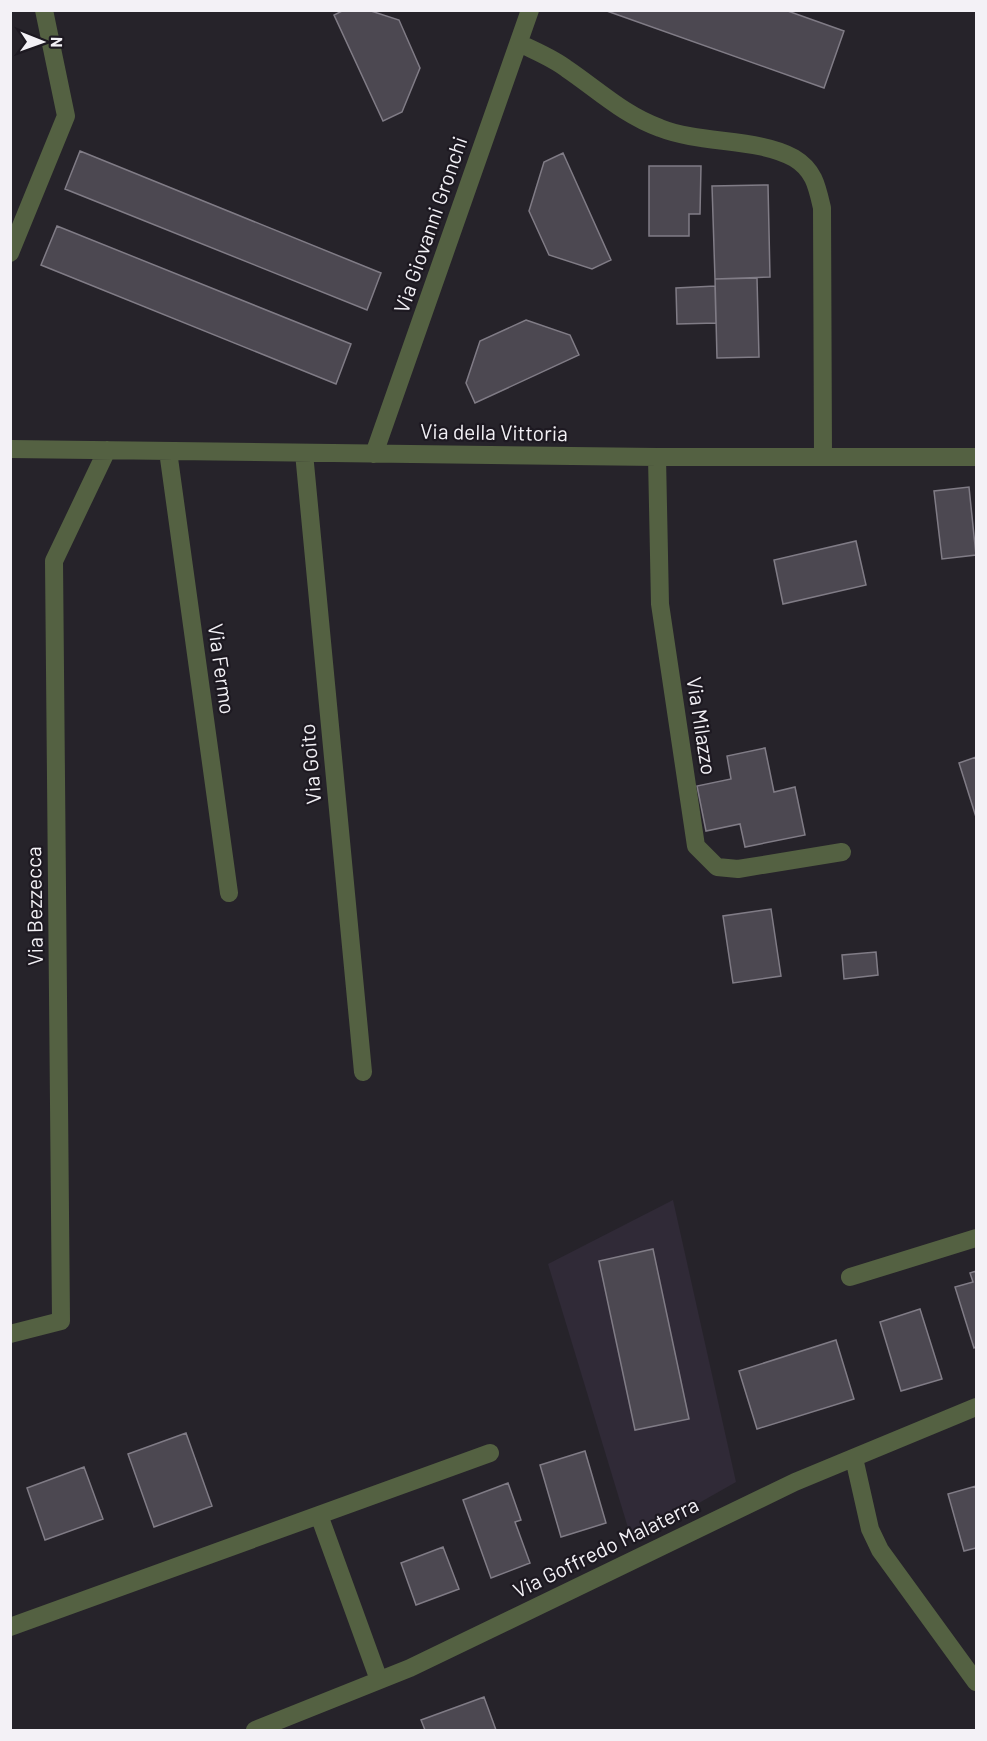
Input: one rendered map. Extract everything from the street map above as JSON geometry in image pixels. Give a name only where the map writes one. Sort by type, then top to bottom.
[{"type":"street","points":[[10,253],[66,116],[44,10]]},
{"type":"street","name":"Via Giovanni Gronchi","points":[[374,454],[530,10]]},
{"type":"street","points":[[519,43],[565,67],[624,112],[660,129],[696,139],[767,148],[792,157],[809,169],[822,208],[823,457]]},
{"type":"street","name":"Via della Vittoria","points":[[10,449],[657,458],[976,457]]},
{"type":"street","name":"Via Bezzecca","points":[[10,1334],[61,1321],[54,561],[107,450]]},
{"type":"street","name":"Via Fermo","points":[[168,451],[230,893]]},
{"type":"street","name":"Via Goito","points":[[304,453],[363,1072]]},
{"type":"street","name":"Via Milazzo","points":[[657,458],[660,604],[696,846],[717,867],[738,869],[842,852]]},
{"type":"street","points":[[850,1277],[976,1238]]},
{"type":"street","name":"Via Goffredo Malaterra","points":[[255,1731],[379,1680],[795,1482],[976,1407]]},
{"type":"street","points":[[10,1627],[490,1453]]},
{"type":"street","points":[[854,1458],[870,1529],[880,1550],[976,1682]]},
{"type":"street","points":[[319,1515],[379,1680]]},
{"type":"shaded area","points":[[673,1200],[736,1482],[632,1541],[548,1264]]},
{"type":"building","points":[[344,10],[368,10],[399,20],[420,68],[402,112],[383,121],[334,15]]},
{"type":"building","points":[[604,10],[785,10],[844,31],[824,88]]},
{"type":"building","points":[[80,151],[381,273],[367,310],[65,189]]},
{"type":"building","points":[[563,153],[611,260],[592,269],[549,255],[529,211],[544,162]]},
{"type":"building","points":[[649,166],[701,166],[700,214],[689,214],[689,236],[649,236]]},
{"type":"building","points":[[768,185],[770,277],[715,279],[712,186]]},
{"type":"building","points":[[57,226],[351,344],[336,384],[41,265]]},
{"type":"building","points":[[757,278],[759,357],[717,358],[715,279]]},
{"type":"building","points":[[715,286],[716,323],[677,324],[676,288]]},
{"type":"building","points":[[526,320],[570,335],[579,355],[475,403],[466,383],[480,341]]},
{"type":"building","points":[[969,487],[976,555],[942,559],[934,491]]},
{"type":"building","points":[[856,541],[866,585],[783,604],[774,560]]},
{"type":"building","points":[[765,748],[774,792],[795,787],[805,835],[745,847],[740,824],[706,831],[697,786],[731,779],[727,756]]},
{"type":"building","points":[[976,757],[976,817],[959,763]]},
{"type":"building","points":[[771,909],[781,976],[733,983],[723,916]]},
{"type":"building","points":[[876,952],[878,975],[844,979],[842,955]]},
{"type":"building","points":[[653,1249],[689,1419],[635,1430],[599,1261]]},
{"type":"building","points":[[976,1271],[976,1347],[974,1348],[955,1287],[973,1282],[970,1273]]},
{"type":"building","points":[[920,1309],[942,1379],[901,1391],[880,1322]]},
{"type":"building","points":[[836,1340],[854,1399],[757,1429],[739,1371]]},
{"type":"building","points":[[186,1433],[212,1506],[154,1527],[128,1454]]},
{"type":"building","points":[[585,1451],[606,1523],[561,1537],[540,1465]]},
{"type":"building","points":[[84,1467],[103,1519],[45,1540],[27,1488]]},
{"type":"building","points":[[508,1483],[521,1520],[515,1522],[530,1563],[491,1578],[463,1500]]},
{"type":"building","points":[[976,1486],[976,1548],[964,1551],[948,1494]]},
{"type":"building","points":[[443,1547],[459,1589],[416,1605],[401,1563]]},
{"type":"building","points":[[484,1697],[496,1730],[425,1730],[421,1720]]}]
